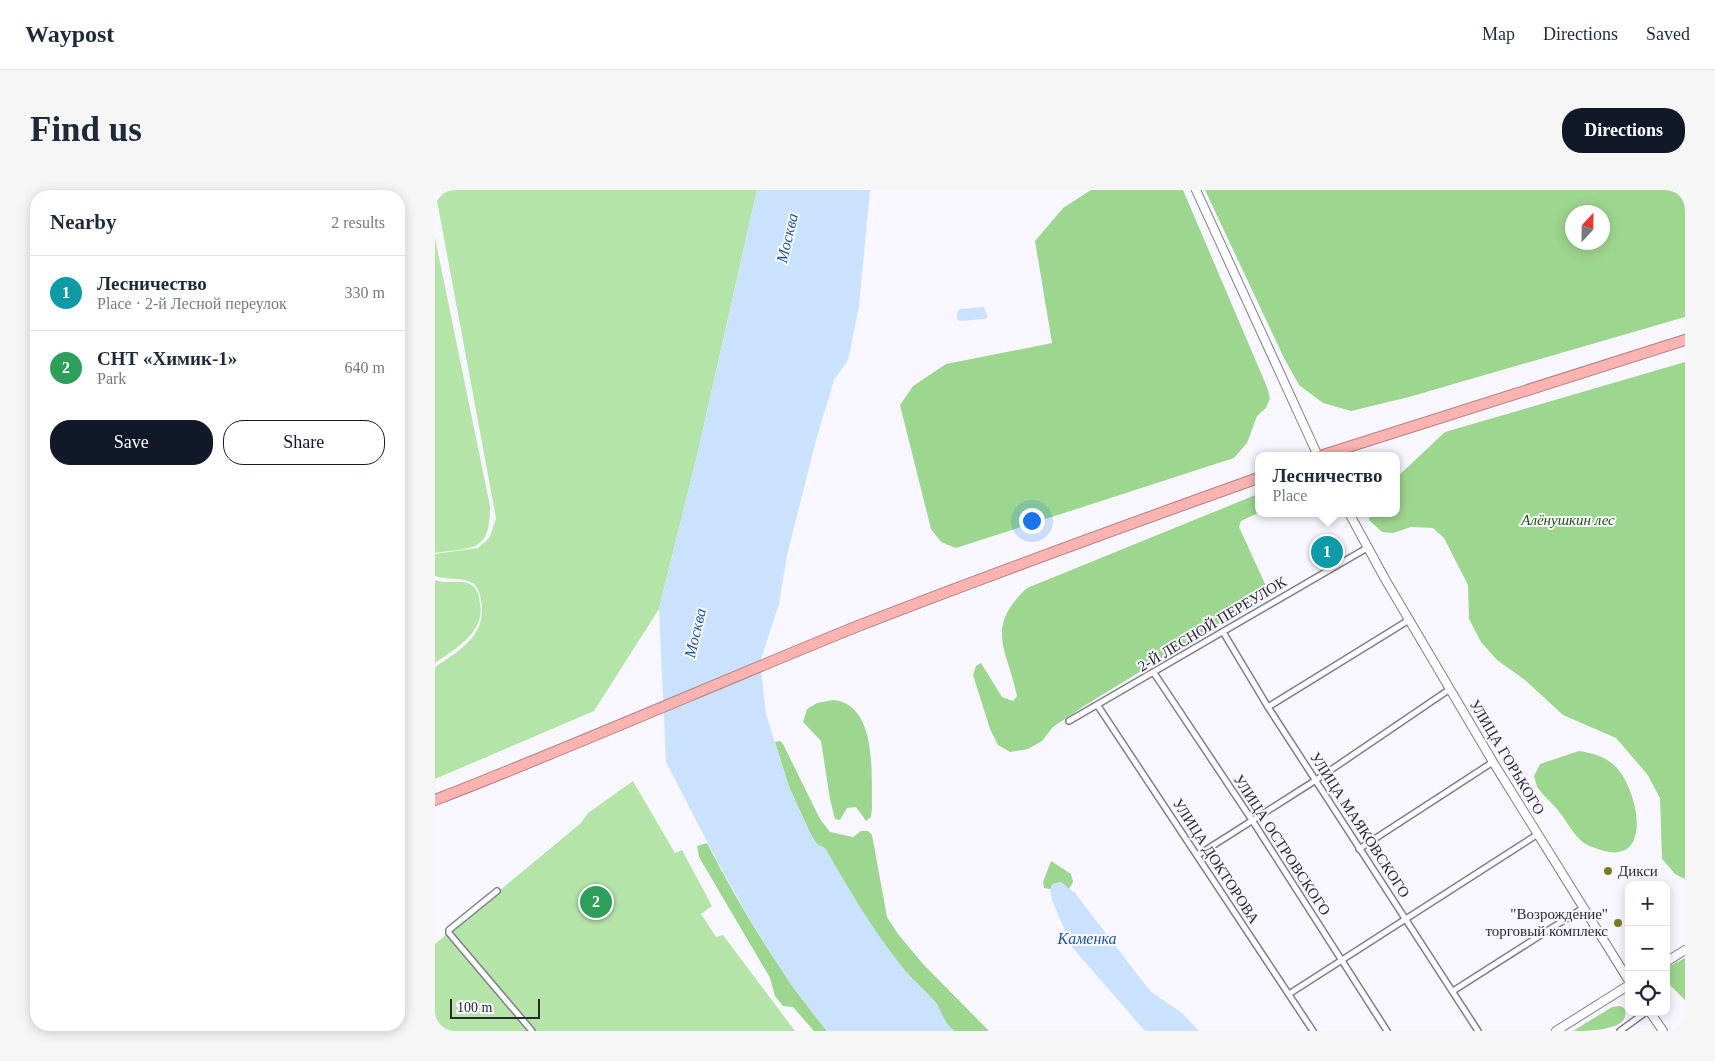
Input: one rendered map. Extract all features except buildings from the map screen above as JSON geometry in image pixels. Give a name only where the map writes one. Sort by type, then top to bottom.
[{"type":"highway","points":[[1332,452],[1685,340]]},
{"type":"highway","points":[[435,800],[999,571],[1255,479]]},
{"type":"main road","points":[[1196,190],[1317,452]]},
{"type":"main road","name":"УЛИЦА ГОРЬКОГО","points":[[1351,517],[1367,548],[1493,762],[1625,975]]},
{"type":"main road","points":[[1670,959],[1685,950]]},
{"type":"main road","points":[[1556,1031],[1625,988]]},
{"type":"main road","points":[[1651,1016],[1663,1031]]},
{"type":"street","name":"2-Й ЛЕСНОЙ ПЕРЕУЛОК","points":[[1069,721],[1367,548]]},
{"type":"street","points":[[1268,707],[1409,620]]},
{"type":"street","name":"УЛИЦА МАЯКОВСКОГО","points":[[1223,632],[1268,707],[1478,1031]]},
{"type":"street","name":"УЛИЦА ОСТРОВСКОГО","points":[[1154,673],[1252,820],[1387,1031]]},
{"type":"street","points":[[1198,855],[1316,780],[1450,689]]},
{"type":"street","name":"УЛИЦА ДОКТОРОВА","points":[[1097,706],[1198,855],[1313,1031]]},
{"type":"street","points":[[1359,849],[1493,762]]},
{"type":"street","points":[[1289,994],[1538,834]]},
{"type":"street","points":[[497,891],[449,930],[449,933],[532,1031]]},
{"type":"street","points":[[1453,991],[1583,908]]},
{"type":"street","points":[[1620,1031],[1642,1016]]},
{"type":"green space","points":[[435,190],[757,190],[697,456],[659,609],[594,711],[435,779],[435,667],[470,640],[480,623],[482,612],[479,593],[473,583],[435,576],[435,554],[478,548],[490,537],[496,518]]},
{"type":"green space","points":[[1091,190],[1183,190],[1267,387],[1270,398],[1266,408],[1257,416],[1247,443],[1234,458],[956,548],[941,542],[931,529],[900,405],[913,386],[946,364],[1052,343],[1035,241],[1063,208]]},
{"type":"green space","points":[[1205,190],[1685,190],[1685,317],[1409,397],[1351,411],[1323,403],[1299,385],[1284,358]]},
{"type":"green space","points":[[435,238],[490,506],[487,532],[483,540],[470,548],[435,553]]},
{"type":"green space","name":"Алёнушкин лес","points":[[1685,362],[1685,879],[1675,874],[1662,859],[1660,798],[1647,774],[1616,738],[1563,715],[1525,680],[1497,660],[1481,642],[1469,619],[1468,585],[1444,538],[1433,528],[1411,527],[1393,533],[1382,532],[1369,520],[1369,517],[1400,517],[1400,474],[1445,432]]},
{"type":"green space","points":[[1255,495],[1255,514],[1241,521],[1239,527],[1266,586],[1265,597],[1254,607],[1223,621],[1084,706],[1053,727],[1042,741],[1028,749],[1010,752],[998,745],[990,729],[973,675],[976,666],[981,663],[1002,697],[1013,701],[1017,696],[1004,651],[1002,627],[1006,615],[1014,602],[1027,588]]},
{"type":"green space","points":[[435,580],[464,582],[473,586],[479,596],[480,614],[478,623],[467,639],[435,663]]},
{"type":"green space","points":[[833,700],[848,704],[858,714],[865,727],[869,744],[872,778],[871,817],[866,821],[856,807],[847,808],[840,820],[835,819],[821,741],[803,722],[807,709],[817,703]]},
{"type":"green space","points":[[780,741],[820,819],[830,832],[853,837],[861,831],[868,831],[872,835],[887,917],[898,934],[923,964],[989,1031],[953,1031],[943,1020],[937,1004],[904,970],[863,915],[811,835],[789,787],[775,742]]},
{"type":"green space","points":[[1579,751],[1606,759],[1623,776],[1635,807],[1637,824],[1635,838],[1628,848],[1616,852],[1598,849],[1584,843],[1577,837],[1558,810],[1537,787],[1534,776],[1540,764]]},
{"type":"green space","points":[[633,781],[675,853],[682,850],[712,906],[701,914],[716,937],[723,935],[795,1031],[435,1031],[435,944],[581,823],[588,813]]},
{"type":"green space","points":[[707,843],[733,892],[762,940],[793,986],[827,1031],[814,1031],[793,1007],[783,1006],[775,996],[770,978],[699,857],[697,846]]},
{"type":"green space","points":[[1051,861],[1071,874],[1073,882],[1069,889],[1061,882],[1053,884],[1050,889],[1044,888],[1043,882]]},
{"type":"green space","points":[[1685,958],[1685,1000],[1670,985],[1670,966]]},
{"type":"green space","points":[[1620,1006],[1624,1008],[1625,1016],[1616,1025],[1598,1030],[1573,1031],[1612,1007]]},
{"type":"water","name":"Москва","points":[[757,190],[870,190],[859,306],[848,360],[834,380],[816,440],[787,555],[779,604],[760,662],[766,714],[789,787],[811,835],[817,844],[825,848],[861,909],[891,953],[906,972],[936,1003],[946,1022],[955,1031],[827,1031],[791,985],[750,920],[666,762],[659,609],[697,456]]},
{"type":"water","points":[[984,307],[988,317],[984,319],[960,321],[957,319],[957,312],[960,309]]},
{"type":"water","name":"Каменка","points":[[1061,882],[1075,893],[1150,991],[1182,1013],[1199,1031],[1145,1031],[1072,947],[1052,900],[1050,889],[1053,884]]},
{"type":"place","name":"Лесничество","points":[[1327,552]]},
{"type":"place","name":"Дикси","points":[[1608,871]]},
{"type":"place","name":"СНТ «Химик-1»","points":[[596,902]]},
{"type":"place","name":"\"Возрождение\" торговый комплекс","points":[[1618,923]]}]
